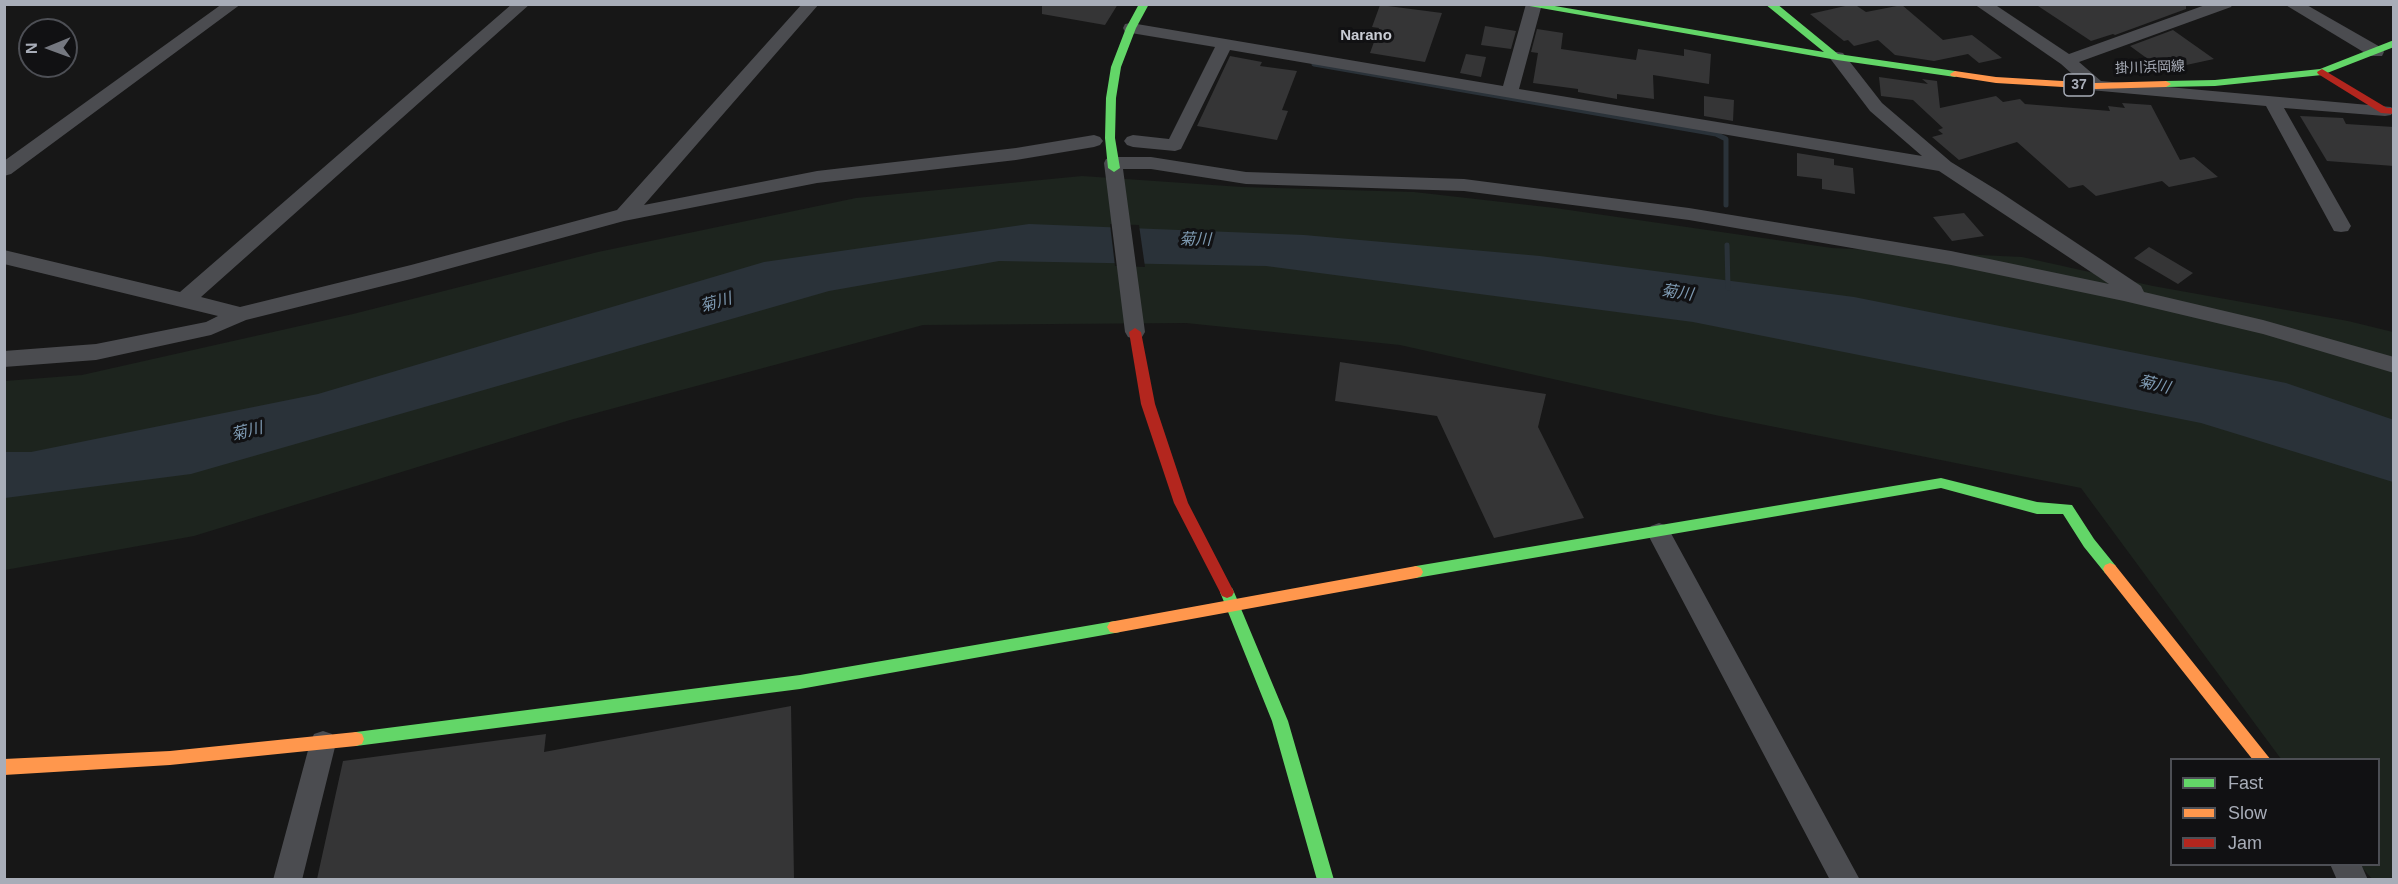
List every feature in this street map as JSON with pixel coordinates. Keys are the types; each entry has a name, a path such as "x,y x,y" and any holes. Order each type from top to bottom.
{"street":[{"path":"4,170 233,4"},
{"path":"186,299 522,4"},
{"path":"624,215 811,4"},
{"path":"1144,4 1131,28 1116,67 1111,98 1110,138 1135,332 1148,404 1181,503 1234,606 1280,721 1326,879"},
{"path":"1770,4 1837,57 1876,106 1944,166 1993,196 2145,299"},
{"path":"1982,4 2067,60 2097,86 2273,103 2389,111"},
{"path":"2067,60 2225,4"},
{"path":"2292,4 2376,52"},
{"path":"1510,91 1530,5"},
{"name":"掛川浜岡線","path":"1530,5 1837,57 1996,80 2097,86 2215,83 2322,72 2394,43"},
{"path":"1131,28 1944,166"},
{"path":"1132,141 1175,145 1225,44"},
{"path":"2322,72 2389,111"},
{"path":"2273,103 2341,226"},
{"path":"4,359 96,352 211,328 240,314 411,272 624,215 817,177 1016,154 1094,141"},
{"path":"1114,165 1151,163 1246,178 1464,185 1665,210 1951,258 2145,299 2263,327 2394,365"},
{"path":"4,257 186,299 240,314"},
{"path":"4,767 170,758 323,743 800,682 1234,606 1293,593 1659,533 1941,483 2037,508 2067,509 2089,543 2262,758"},
{"path":"1659,533 1846,879"},
{"path":"287,879 323,743"},
{"path":"2345,866 2354,879"}],"shaded area":[{"path":"1082,176 1242,187 1414,192 1555,208 1832,248 2022,257 2153,286 2348,321 2393,332 2393,879 2372,879 2361,866 2380,866 2380,758 2280,758 2081,488 1715,415 1400,345 1186,323 923,325 570,420 194,536 5,570 5,381 82,375 353,314 598,252 856,198"}],"water":[{"name":"菊川","path":"1029,224 1304,235 1540,256 1854,297 2286,383 2394,420 2393,482 2201,423 1693,322 1266,266 999,261 829,291 191,474 5,498 4,452 31,452 318,394 764,262"}],"pier":[{"path":"1110,224 1139,225 1145,267 1115,266"}],"building":[{"path":"1042,4 1118,4 1105,25 1042,14"},
{"path":"1854,4 1866,12 1902,5 1943,40 1972,35 2002,58 1979,63 1968,54 1934,61 1895,55 1878,40 1854,46 1848,40 1844,41 1810,14"},
{"path":"2035,4 2186,4 2186,9 2115,35 2091,41"},
{"path":"1380,5 1442,13 1425,62 1370,53 1379,28 1372,27"},
{"path":"1485,26 1516,31 1511,49 1481,45"},
{"path":"1537,29 1563,33 1561,49 1636,60 1638,49 1684,56 1684,49 1711,54 1709,84 1653,75 1654,99 1617,94 1617,99 1578,92 1578,89 1533,83 1538,53 1531,52"},
{"path":"2173,30 2214,59 2163,70 2130,46"},
{"path":"1466,54 1486,57 1481,77 1460,73"},
{"path":"1230,56 1262,62 1260,66 1297,71 1282,110 1288,111 1277,140 1197,126"},
{"path":"1879,77 1928,84 1922,79 1937,81 1940,108 1996,96 2003,102 2020,99 2025,104 2110,111 2108,106 2125,108 2122,103 2151,105 2180,160 2194,157 2218,177 2169,187 2162,181 2096,196 2083,185 2069,188 2017,142 1959,160 1932,137 1943,134 1938,130 1943,128 1913,100 1881,96"},
{"path":"1704,96 1734,100 1733,121 1704,116"},
{"path":"2300,116 2343,118 2346,124 2394,127 2394,166 2327,161"},
{"path":"1797,153 1834,159 1834,165 1853,168 1855,194 1822,189 1822,179 1797,176"},
{"path":"1964,213 1984,236 1952,241 1933,217"},
{"path":"2149,247 2193,273 2178,284 2134,258"},
{"path":"1340,362 1546,394 1538,427 1584,518 1494,538 1437,416 1335,401"},
{"path":"791,706 794,879 317,879 343,761 546,734 544,752"}],"waterway":[{"path":"1314,64 1716,134 1726,139 1726,205"},
{"path":"1727,245 1728,288"}],"traffic: fast":[{"path":"1114,168 1110,138 1111,98 1116,67 1131,28 1144,4"},
{"path":"1523,4 1837,57 1955,74"},
{"path":"1770,4 1833,54"},
{"path":"2166,84 2215,83 2322,72 2394,43"},
{"path":"1416,572 1941,483 2037,508 2067,509 2089,543 2110,569"},
{"path":"1227,592 1280,721 1326,880"},
{"path":"356,739 800,682 1115,627"}],"traffic: slow":[{"path":"1955,74 1996,80 2096,86 2166,84"},
{"path":"2110,569 2261,758"},
{"path":"1115,627 1416,572"},
{"path":"4,767 170,758 356,739"}],"traffic: jam":[{"path":"2322,72 2385,111 2394,111"},
{"path":"1135,332 1148,404 1181,503 1227,592"}],"district":[{"name":"Narano","path":"1366,36"}]}
